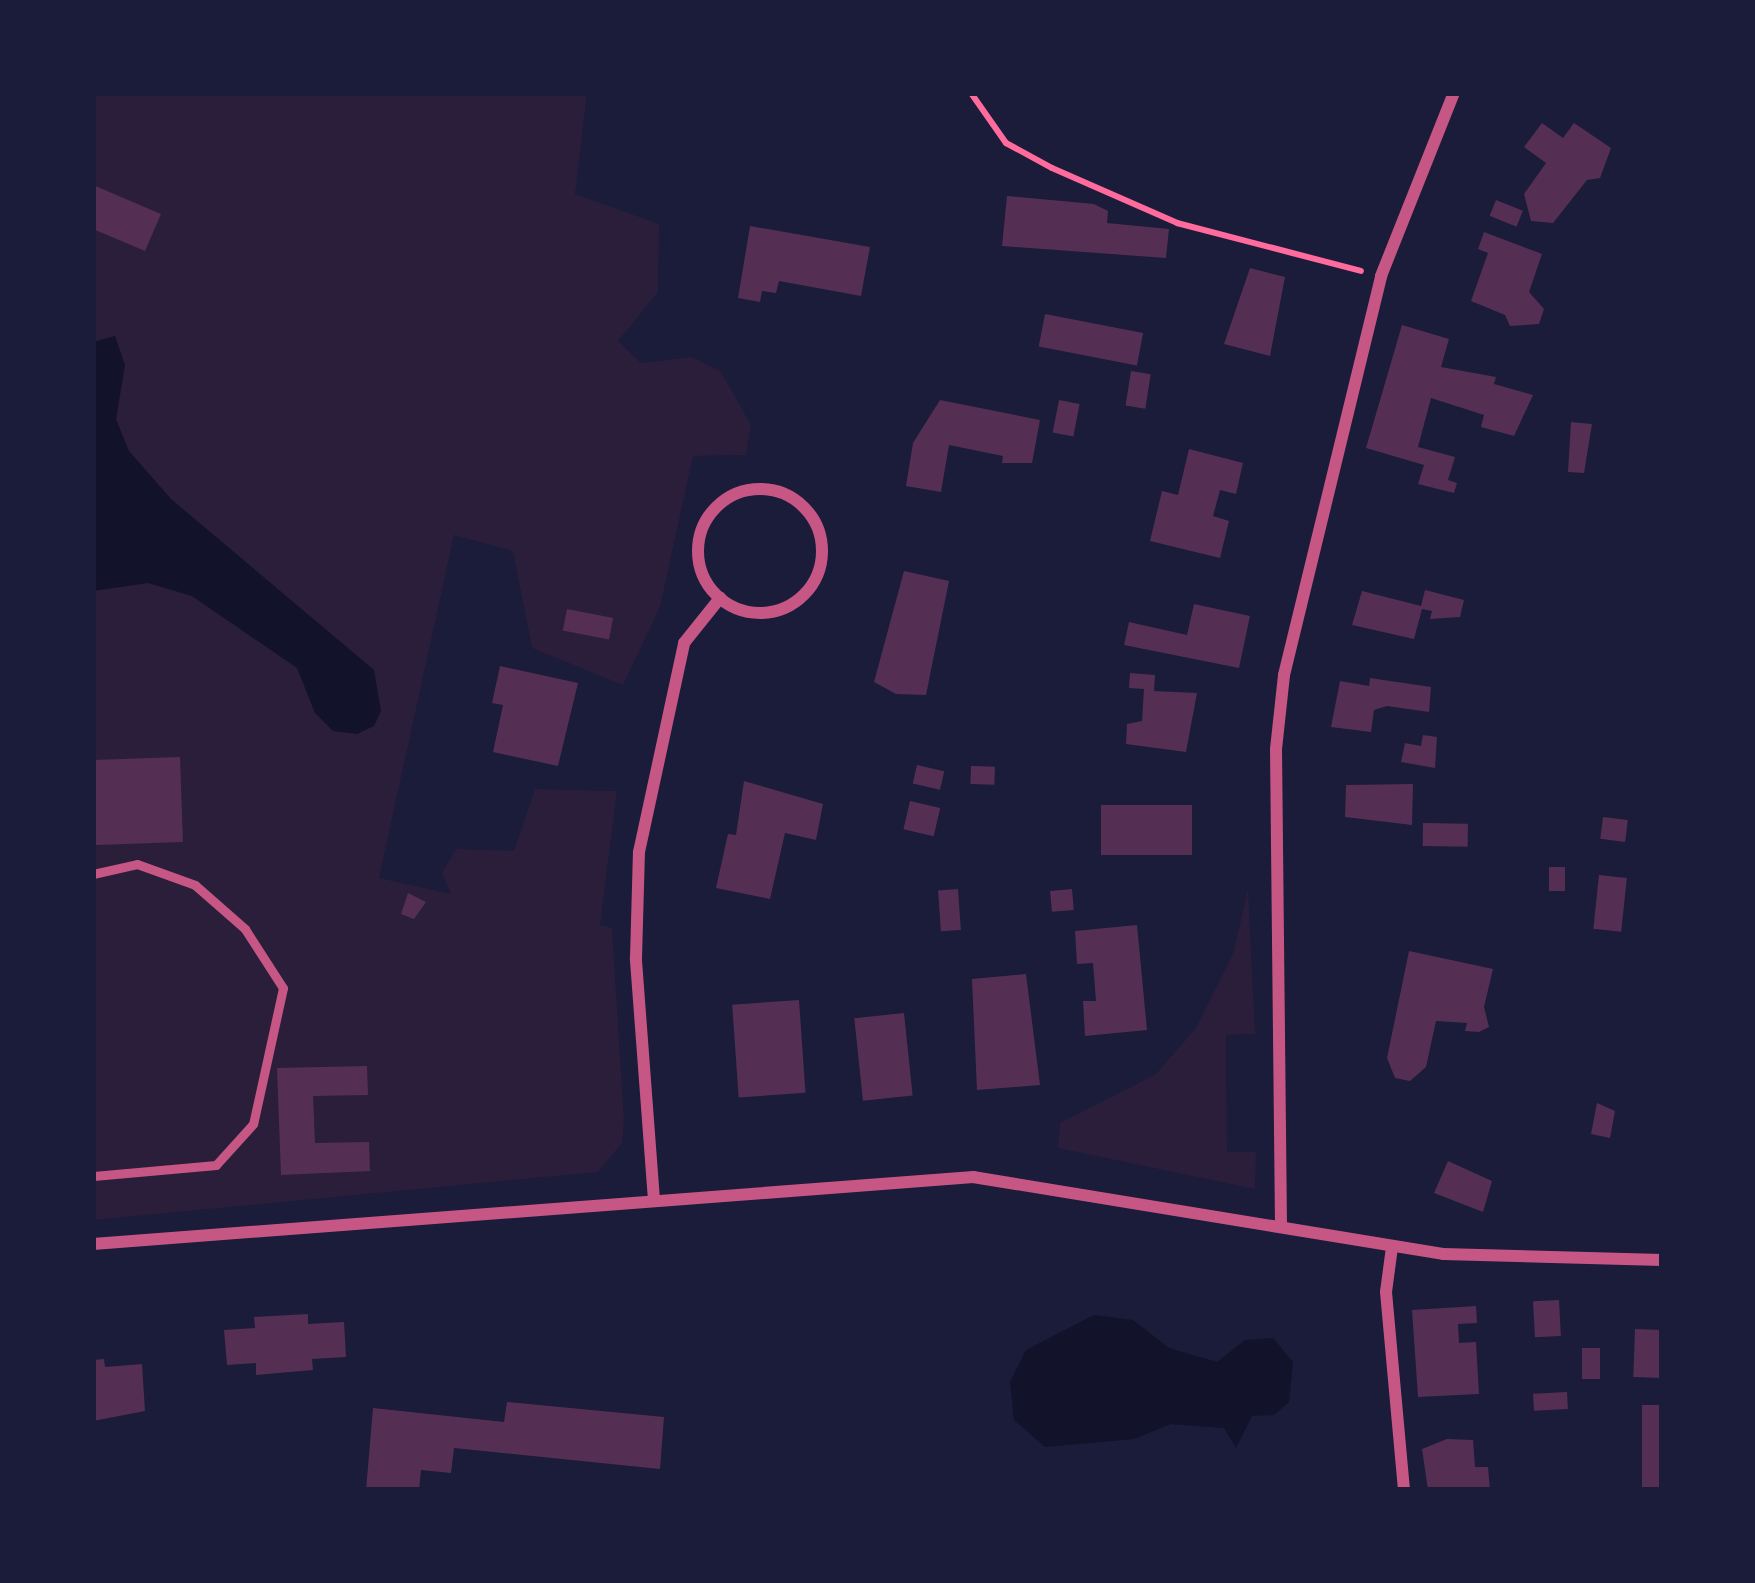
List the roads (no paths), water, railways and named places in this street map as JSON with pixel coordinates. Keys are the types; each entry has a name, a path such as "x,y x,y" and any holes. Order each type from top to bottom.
{"street":[{"path":"1281,1226 1276,749 1283,675 1381,276 1454,93"},
{"path":"759,488 805,506 823,545 808,592 770,612 720,598 698,561 699,539 719,504 759,488"},
{"path":"654,1200 636,958 639,851 685,644 720,598"},
{"path":"93,1244 973,1177 1392,1247 1662,1260"},
{"path":"1392,1247 1386,1292 1404,1490"}],"lane":[{"path":"93,874 137,864 195,885 245,929 283,988 253,1124 216,1165 93,1176"}]}
